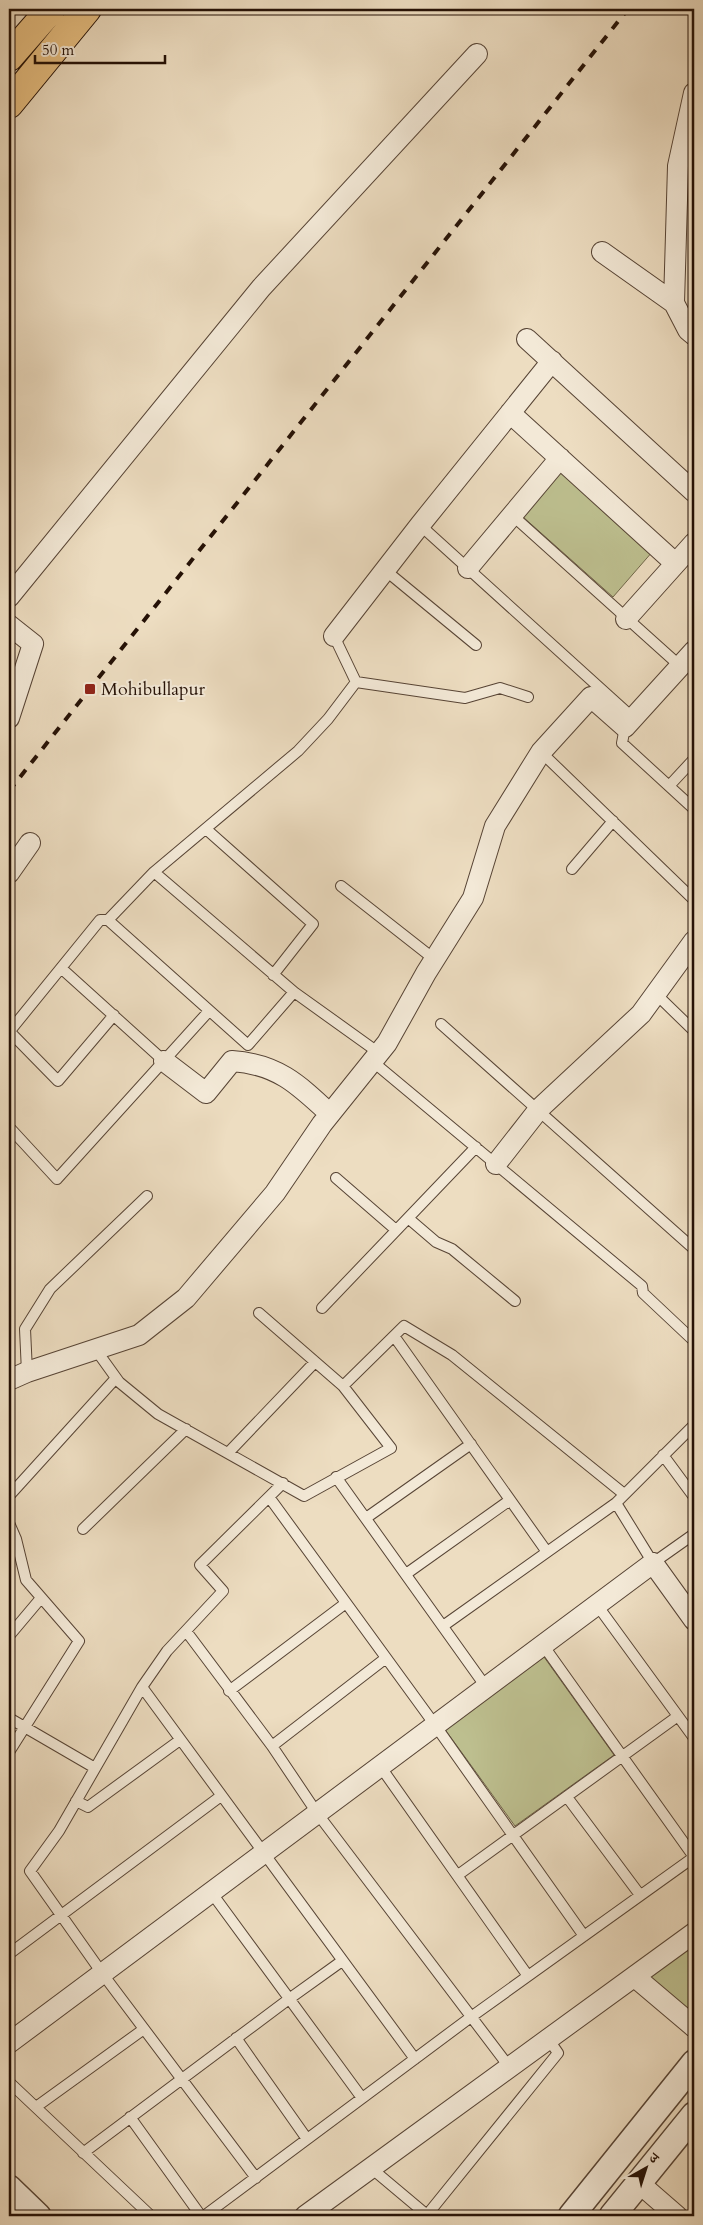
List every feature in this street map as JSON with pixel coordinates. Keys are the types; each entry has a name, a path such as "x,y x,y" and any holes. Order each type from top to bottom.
{"main road":[{"path":"9,57 51,9"},
{"path":"9,104 87,9"}],"street":[{"path":"9,597 261,288 478,54"},
{"path":"674,303 678,166 694,93"},
{"path":"602,252 674,303 688,330 694,335"},
{"path":"527,340 694,492"},
{"path":"334,636 420,525 552,361"},
{"path":"510,413 675,563"},
{"path":"468,568 560,458"},
{"path":"626,619 694,543"},
{"path":"9,625 33,644 9,718"},
{"path":"9,1380 27,1372 140,1336 186,1298 275,1193 330,1114 387,1043 434,959 473,898 495,826 540,752 591,697 629,722 694,651"},
{"path":"9,873 30,843"},
{"path":"496,1164 539,1110 641,1014 694,941"},
{"path":"164,1060 206,1093 232,1061 253,1062 278,1072 307,1093 330,1114"},
{"path":"9,2042 654,1562 694,1620"},
{"path":"305,2216 694,1933"},
{"path":"634,1977 694,2027"},
{"path":"571,2216 691,2075"},
{"path":"612,2216 694,2115"},
{"path":"640,2182 677,2216"},
{"path":"9,2188 38,2216"}],"lane":[{"path":"512,515 680,666"},
{"path":"420,525 468,568 629,722 622,743 694,809"},
{"path":"385,570 476,645"},
{"path":"334,636 356,682"},
{"path":"356,682 465,698 500,688 528,697"},
{"path":"108,920 154,872 298,751 328,719 356,682"},
{"path":"540,752 694,900"},
{"path":"669,786 694,759"},
{"path":"572,869 612,821"},
{"path":"206,829 313,924 273,975"},
{"path":"154,872 273,975 376,1057 476,1147 642,1286 643,1293 694,1341"},
{"path":"340,886 434,959"},
{"path":"114,1015 58,1081 9,1031 100,920 108,920 248,1046 294,992"},
{"path":"61,968 164,1060"},
{"path":"656,994 694,1031"},
{"path":"9,1127 57,1179 209,1011"},
{"path":"441,1024 694,1249"},
{"path":"322,1308 476,1147"},
{"path":"336,1178 396,1230"},
{"path":"27,1372 25,1329 50,1289 147,1196"},
{"path":"408,1218 436,1242 452,1249 515,1301"},
{"path":"96,1350 116,1378 158,1414 304,1496 391,1448 343,1386 258,1313"},
{"path":"343,1386 404,1326 452,1355 624,1494"},
{"path":"394,1336 547,1552"},
{"path":"228,1452 315,1362"},
{"path":"9,1496 116,1378"},
{"path":"443,1626 616,1503 694,1425"},
{"path":"83,1529 186,1429"},
{"path":"366,1518 471,1444"},
{"path":"663,1455 694,1497"},
{"path":"336,1477 486,1687"},
{"path":"256,2178 102,1973 30,1871 59,1831 142,1687 167,1651 223,1591 200,1565 283,1484"},
{"path":"269,1497 435,1725 584,1936"},
{"path":"406,1574 510,1500"},
{"path":"616,1503 654,1562 694,1534"},
{"path":"9,1523 16,1539 26,1580 79,1641 9,1752"},
{"path":"10,1633 41,1598"},
{"path":"228,1691 346,1603"},
{"path":"596,1605 694,1738"},
{"path":"186,1631 228,1691 272,1746 317,1813 510,2068"},
{"path":"130,2118 202,2216 256,2178 471,2017 694,1857 543,1645"},
{"path":"272,1746 386,1658"},
{"path":"142,1687 262,1854 415,2059"},
{"path":"458,1876 678,1716"},
{"path":"9,1718 95,1768"},
{"path":"76,1801 88,1806 180,1740"},
{"path":"380,1766 528,1976"},
{"path":"9,1954 221,1796"},
{"path":"567,1797 640,1895"},
{"path":"211,1892 362,2098"},
{"path":"84,2152 342,1961"},
{"path":"36,2107 144,2029"},
{"path":"236,2038 307,2139"},
{"path":"371,2168 427,2215 558,2053 548,2040"},
{"path":"9,2082 150,2216"}],"green space":[{"path":"561,470 653,551 613,597 522,516"},
{"path":"544,1657 614,1755 515,1826 444,1728"},
{"path":"694,1944 694,2016 647,1979"}],"railway":[{"path":"9,791 628,9"}],"place":[{"name":"Mohibullapur","path":"90,689"}]}
